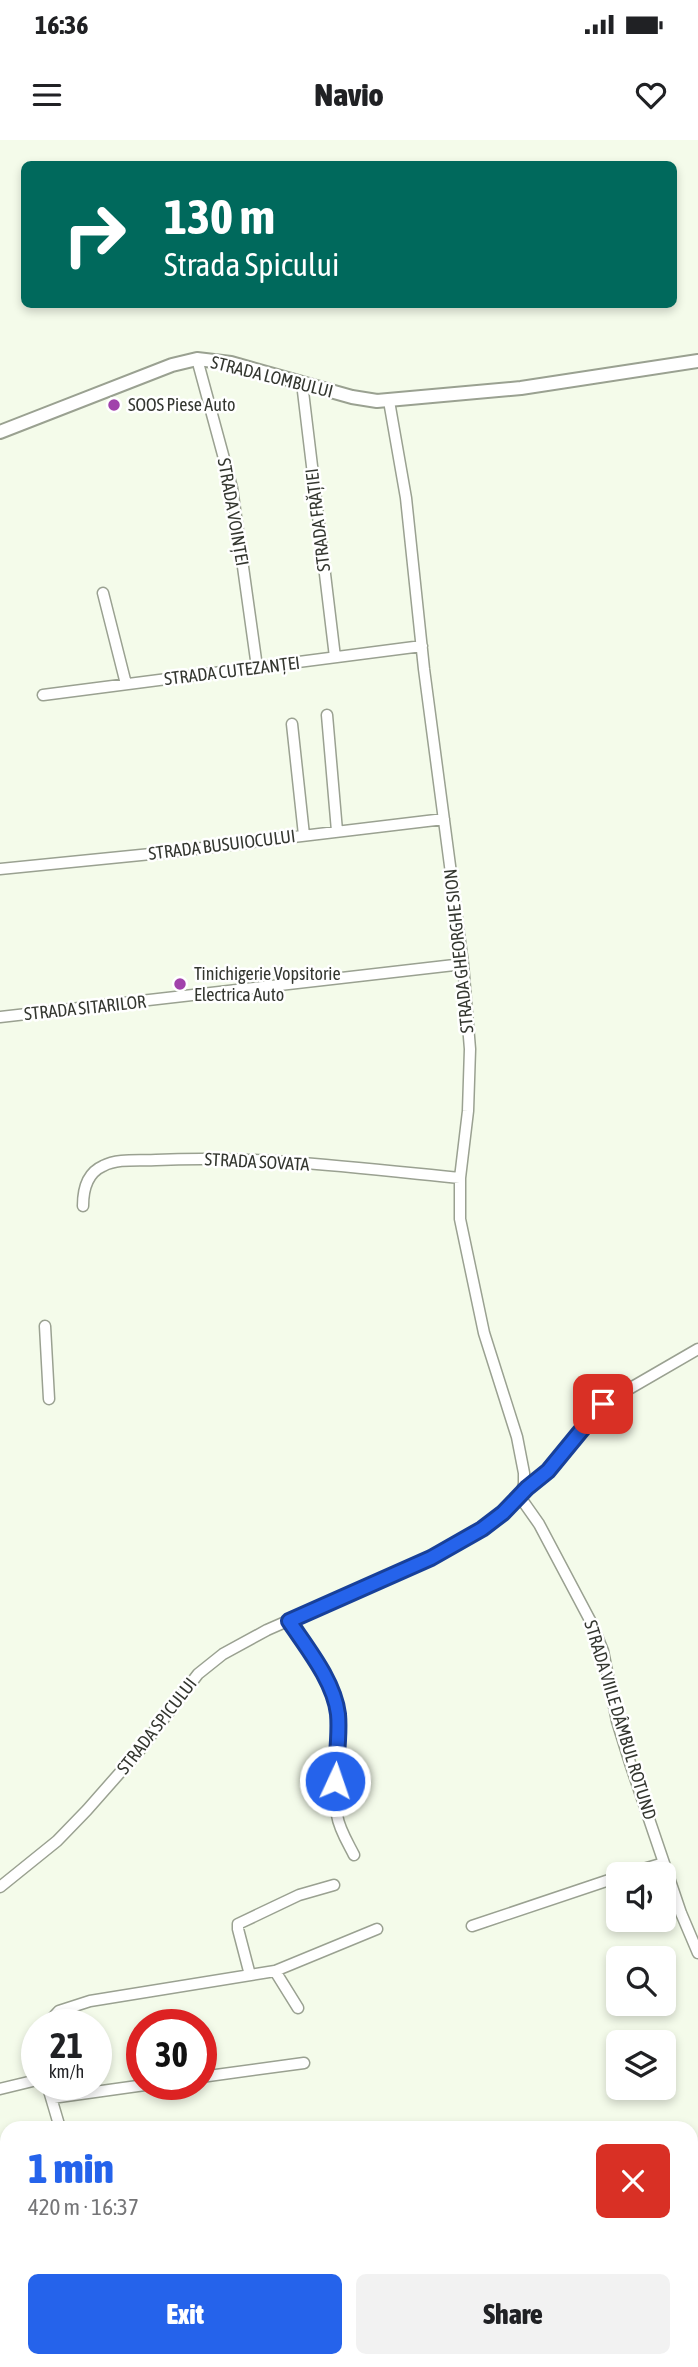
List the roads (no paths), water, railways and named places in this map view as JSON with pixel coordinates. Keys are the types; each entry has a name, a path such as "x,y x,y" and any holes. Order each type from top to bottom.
{"street":[{"name":"STRADA LOMBULUI","path":"0,432 172,365 198,359 231,363 366,400 389,401 522,388 698,361"},
{"name":"STRADA VOINȚEI","path":"198,359 232,488 257,667"},
{"name":"STRADA FRĂȚIEI","path":"302,383 335,657"},
{"name":"STRADA GHEORGHE SION","path":"389,401 406,498 463,964 470,1049 468,1111 460,1178 460,1219 482,1322 517,1437 524,1473 520,1497"},
{"path":"103,593 126,684"},
{"name":"STRADA CUTEZANȚEI","path":"43,695 422,646"},
{"path":"327,715 337,831"},
{"path":"292,723 304,835"},
{"name":"STRADA BUSUIOCULUI","path":"0,869 444,818"},
{"name":"STRADA SITARILOR","path":"0,1017 463,964"},
{"name":"STRADA SOVATA","path":"83,1206 85,1185 92,1174 100,1167 122,1162 193,1158 245,1159 460,1178"},
{"path":"45,1326 49,1399"},
{"name":"STRADA SPICULUI","path":"0,1887 57,1841 88,1811 139,1751 198,1674 223,1654 267,1630 383,1580 462,1542 503,1513 557,1461 603,1404 698,1349"},
{"name":"STRADA VIILE DÂMBUL ROTUND","path":"520,1497 539,1524 592,1624 603,1651 617,1720 664,1862"},
{"path":"289,1621 310,1653 336,1702 337,1818 354,1855"},
{"path":"472,1926 606,1881"},
{"path":"250,1975 238,1924 299,1895 334,1885"},
{"name":"STRADA VIILE DÂMBUL ROTUND","path":"676,1898 698,1953"},
{"path":"65,2009 90,2001 275,1971 377,1929"},
{"path":"275,1971 298,2008"},
{"path":"217,2075 304,2063"},
{"path":"0,2089 21,2084"},
{"path":"53,2100 58,2121"}],"place":[{"name":"SOOS Piese Auto","path":"114,405"},
{"name":"Tinichigerie Vopsitorie Electrica Auto","path":"180,984"}]}
